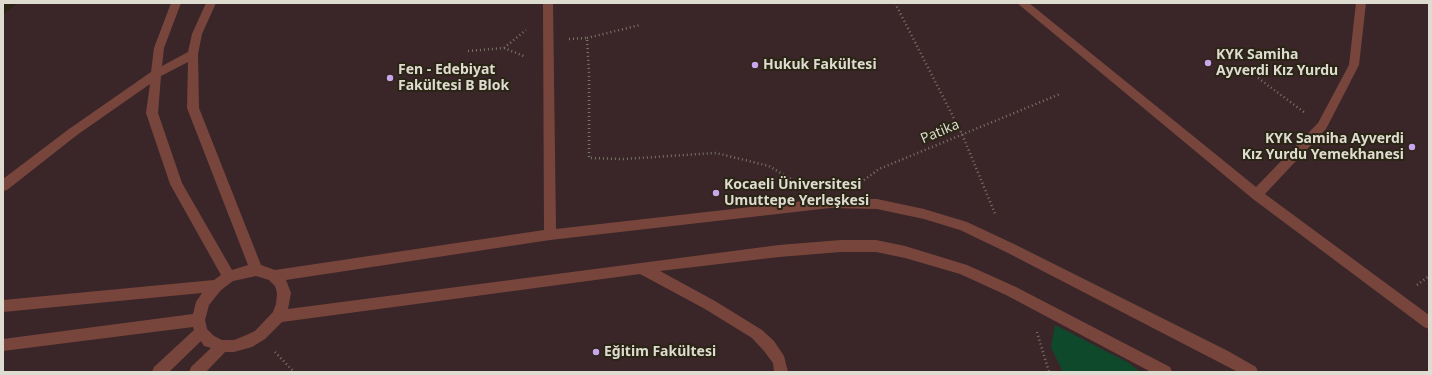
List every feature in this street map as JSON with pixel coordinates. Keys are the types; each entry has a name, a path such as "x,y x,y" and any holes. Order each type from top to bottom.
{"lane":[{"path":"176,3 159,48 152,113 176,184 229,277"},
{"path":"211,3 197,34 193,54 193,108 256,270"},
{"path":"548,3 550,235"},
{"path":"1022,3 1257,195 1429,323"},
{"path":"1257,195 1322,126 1354,65 1361,3"},
{"path":"3,186 74,132 156,74 193,54"},
{"path":"274,276 550,235 833,203 877,204 924,214 963,226 1010,248 1251,372"},
{"path":"278,316 641,268 841,246 876,246 905,252 962,269 1027,299 1165,372"},
{"path":"641,268 710,305 757,334 769,346 779,361 781,372"},
{"path":"159,372 199,326 203,302 216,286 229,277 243,272 256,270 266,272 274,276 281,283 284,293 283,304 278,316 270,326 254,339 234,346 222,346 209,341 199,326"},
{"path":"3,306 216,286"},
{"path":"3,345 199,326"},
{"path":"196,372 222,346"}],"path":[{"path":"895,3 962,134 1010,248"},
{"path":"548,41 587,38 640,25"},
{"path":"587,38 589,73 589,158 623,159 716,153 770,166 833,203"},
{"path":"468,51 504,48 549,66"},
{"path":"1258,78 1322,126"},
{"name":"Patika","path":"833,203 879,169 1060,94"},
{"path":"1027,299 1049,372"}],"shaded area":[{"name":"Kocaeli Üniversitesi Umuttepe Yerleşkesi","path":"18,3 1429,3 1429,372 3,372 3,14"}],"green space":[{"path":"1055,325 1129,363 1140,372 1063,372 1051,347"}],"place":[{"name":"KYK Samiha Ayverdi Kız Yurdu","path":"1208,63"},
{"name":"Hukuk Fakültesi","path":"755,65"},
{"name":"Fen - Edebiyat Fakültesi B Blok","path":"390,78"},
{"name":"KYK Samiha Ayverdi Kız Yurdu Yemekhanesi","path":"1412,147"},
{"name":"Kocaeli Üniversitesi Umuttepe Yerleşkesi","path":"716,193"},
{"name":"Eğitim Fakültesi","path":"596,352"}]}
